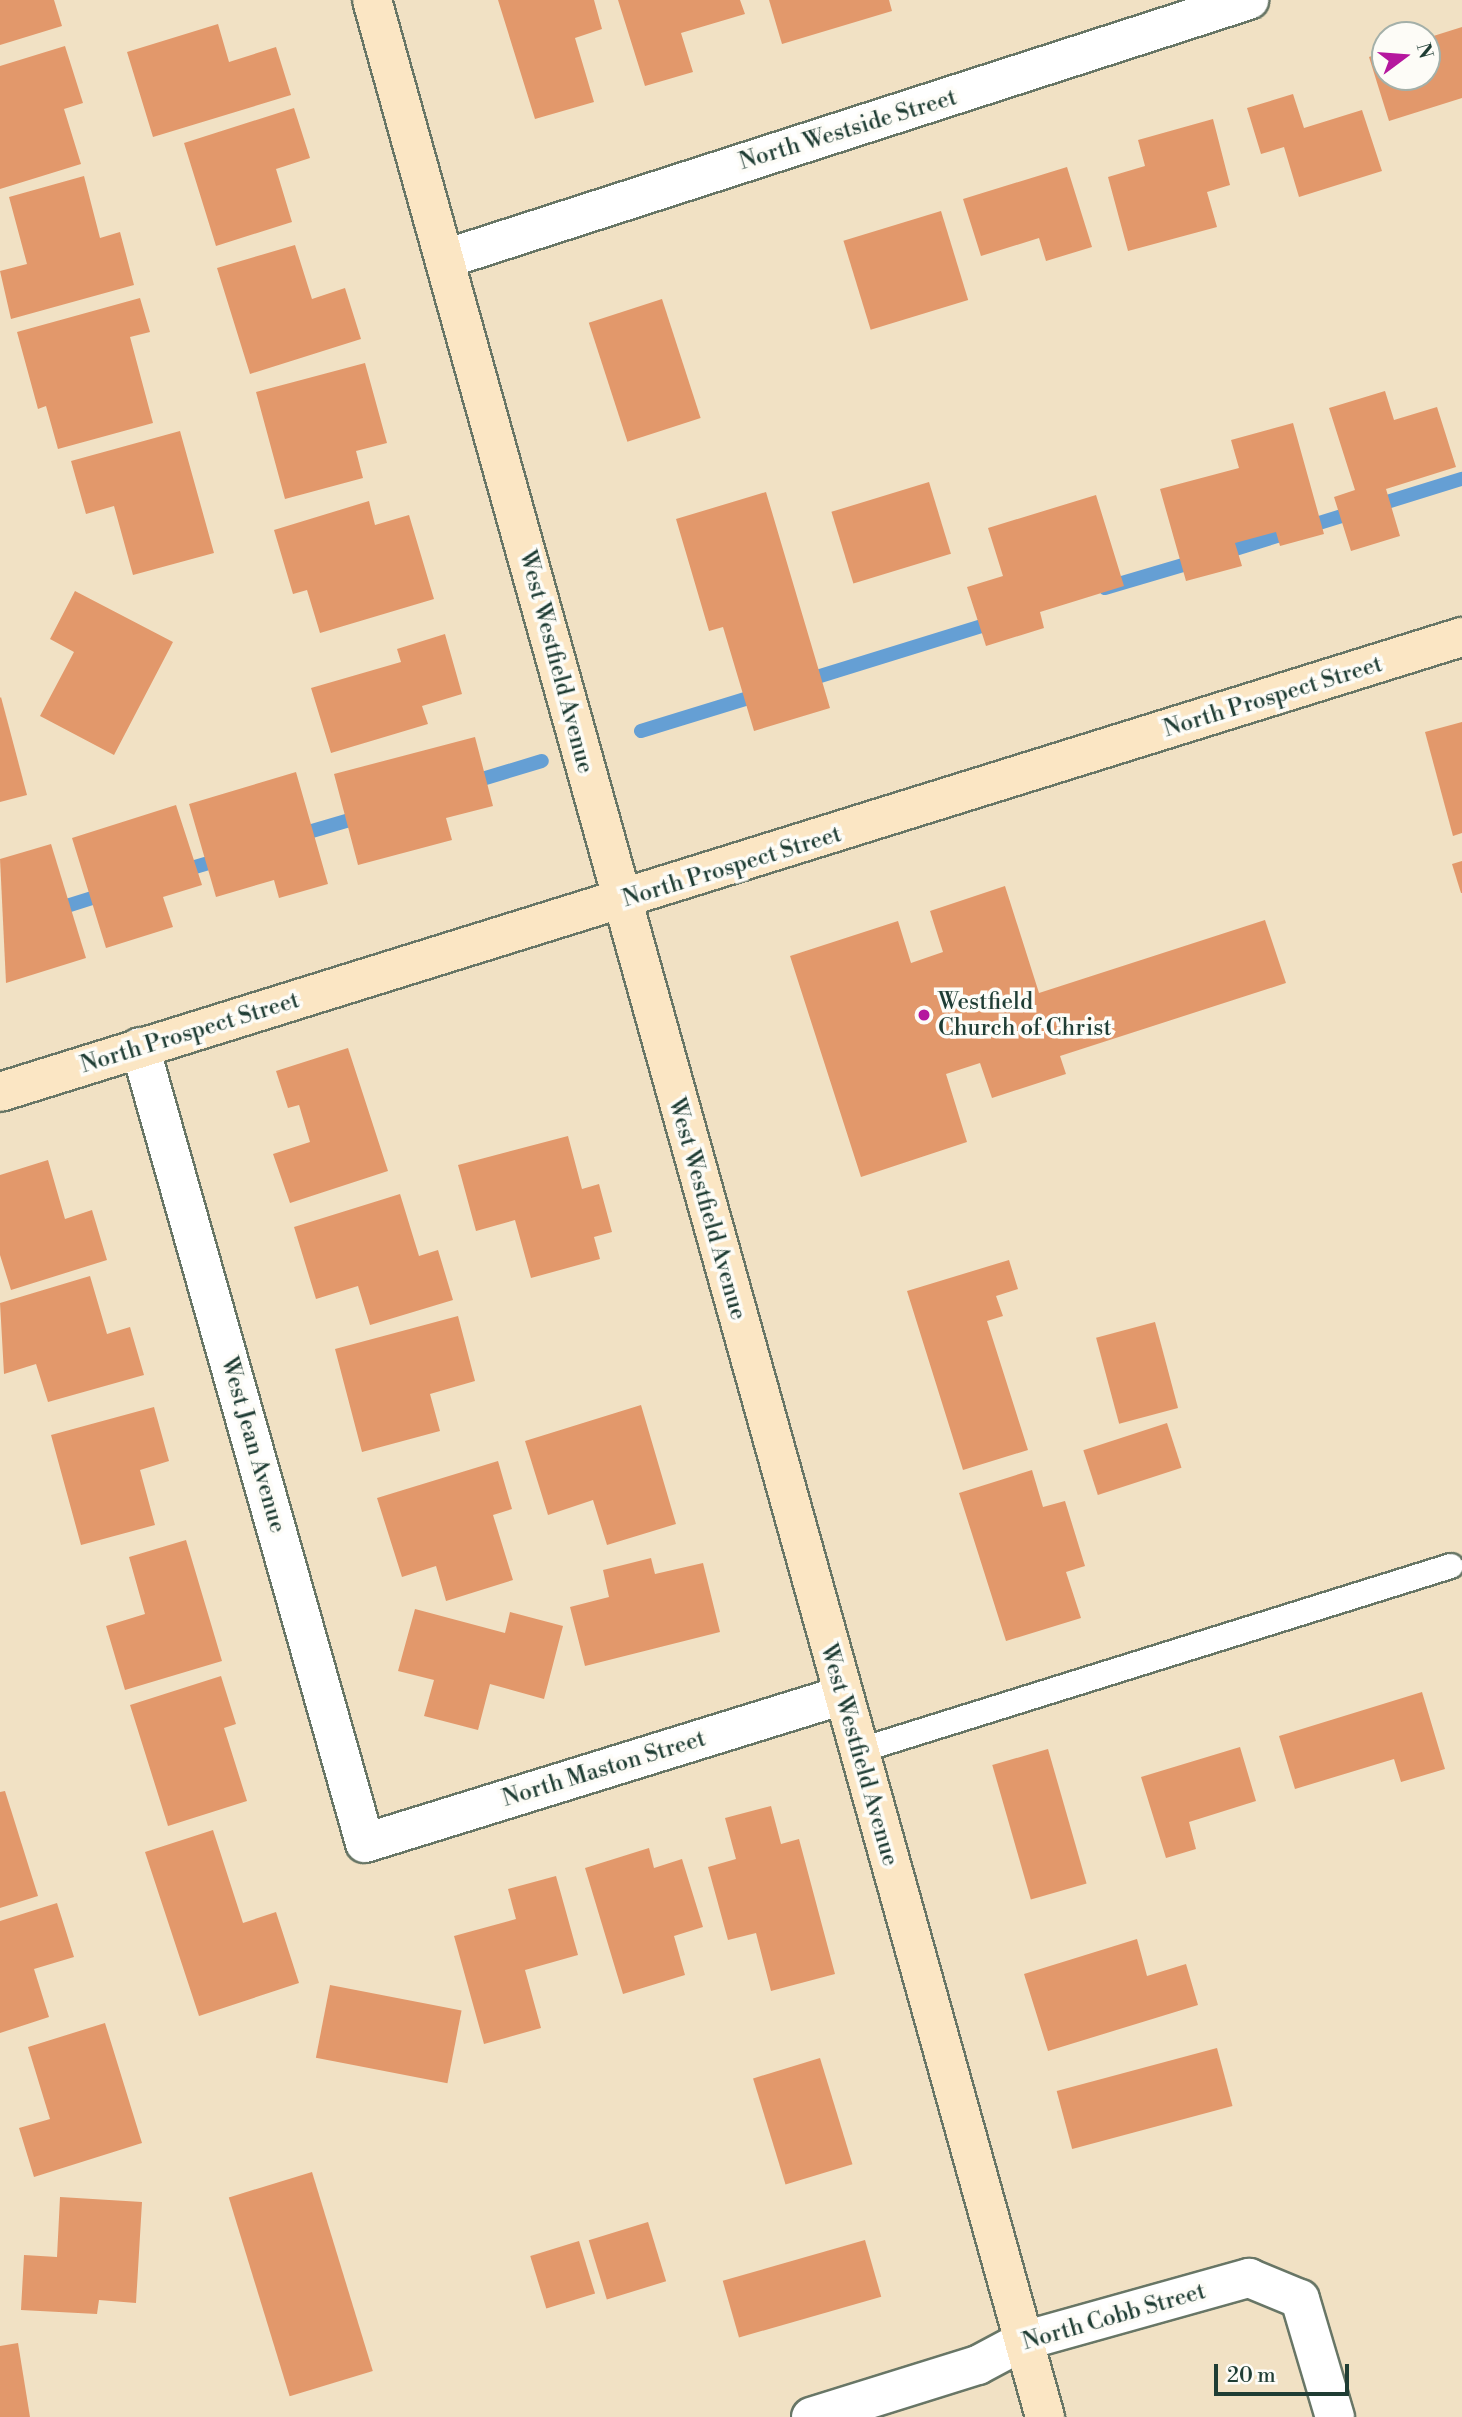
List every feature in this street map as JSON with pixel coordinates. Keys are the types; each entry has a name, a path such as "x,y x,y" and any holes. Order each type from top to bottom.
{"street":[{"name":"West Westfield Avenue","path":"372,0 1045,2417"},
{"name":"North Westside Street","path":"445,258 1250,0"},
{"name":"North Prospect Street","path":"0,1092 622,901 1462,637"},
{"name":"West Jean Avenue","path":"140,1047 365,1843"},
{"name":"North Maston Street","path":"365,1843 843,1695"},
{"name":"North Cobb Street","path":"811,2417 978,2365 1023,2341 1249,2278 1300,2300 1335,2417"}],"lane":[{"path":"858,1751 1451,1566"}],"building":[{"path":"0,0 54,0 62,26 0,45"},
{"path":"498,0 594,0 602,29 575,38 594,102 535,119"},
{"path":"618,0 740,0 745,14 681,33 693,72 645,86"},
{"path":"769,0 889,0 892,11 782,44"},
{"path":"218,24 229,62 276,47 291,95 153,137 127,52"},
{"path":"1462,27 1462,98 1389,121 1380,91 1441,91 1441,34"},
{"path":"65,46 83,103 64,109 81,164 0,189 0,66"},
{"path":"1293,94 1304,128 1362,110 1382,171 1299,197 1284,147 1261,154 1247,108"},
{"path":"294,108 310,158 276,169 292,222 216,246 184,143"},
{"path":"1213,119 1230,185 1207,192 1217,227 1128,251 1108,177 1145,166 1138,140"},
{"path":"1067,167 1092,247 1046,261 1039,238 981,256 963,199"},
{"path":"84,176 100,238 120,232 134,285 11,319 0,271 27,264 9,197"},
{"path":"941,211 968,300 871,330 843,241"},
{"path":"295,245 312,299 345,288 361,339 250,374 217,268"},
{"path":"140,298 150,332 130,337 153,423 58,449 46,406 38,409 17,332"},
{"path":"662,299 701,418 627,442 589,323"},
{"path":"365,363 387,443 356,451 363,478 285,499 256,392"},
{"path":"1385,391 1394,420 1437,407 1456,467 1386,489 1400,536 1351,551 1334,497 1355,490 1329,408"},
{"path":"1293,423 1324,534 1280,546 1276,532 1235,543 1242,566 1186,581 1160,489 1239,468 1231,440"},
{"path":"180,431 214,553 133,575 114,506 86,514 71,461"},
{"path":"929,482 951,554 853,584 831,512"},
{"path":"766,492 830,708 754,731 723,627 709,631 676,519"},
{"path":"1096,495 1124,586 1040,612 1044,628 986,646 967,587 1003,576 988,528"},
{"path":"369,501 375,525 409,515 434,599 320,633 307,590 293,594 274,530"},
{"path":"75,591 173,642 114,755 40,716 74,652 50,639"},
{"path":"445,634 462,694 422,706 428,724 331,753 311,688 401,662 397,649"},
{"path":"0,698 27,795 0,802"},
{"path":"1462,722 1462,833 1453,836 1425,732"},
{"path":"475,737 493,806 446,818 452,840 358,865 334,774"},
{"path":"296,772 328,884 279,898 274,880 216,897 189,804"},
{"path":"176,805 202,885 163,897 173,927 106,948 72,838"},
{"path":"51,844 86,958 6,983 0,859"},
{"path":"1462,861 1462,893 1461,893 1452,864"},
{"path":"1005,886 1039,993 1265,920 1286,983 1060,1056 1066,1074 992,1098 980,1063 946,1074 967,1142 861,1177 790,956 898,921 911,963 943,952 930,911"},
{"path":"348,1048 388,1171 290,1203 273,1154 310,1142 299,1105 288,1108 276,1071"},
{"path":"568,1136 582,1189 599,1184 612,1232 594,1237 600,1259 531,1278 515,1220 476,1231 458,1165"},
{"path":"48,1160 65,1219 92,1210 107,1260 11,1290 0,1255 0,1175"},
{"path":"400,1194 419,1256 438,1250 453,1300 370,1325 358,1286 316,1299 294,1227"},
{"path":"1009,1260 1018,1289 996,1296 1003,1316 987,1321 1028,1450 963,1470 907,1291"},
{"path":"90,1276 107,1334 130,1327 144,1375 48,1402 36,1364 4,1374 0,1303"},
{"path":"458,1316 475,1381 430,1394 440,1431 362,1452 335,1349"},
{"path":"1155,1322 1178,1408 1119,1424 1096,1338"},
{"path":"641,1405 676,1524 607,1545 593,1500 548,1515 525,1441"},
{"path":"154,1407 169,1461 140,1470 155,1525 81,1545 51,1435"},
{"path":"1167,1423 1182,1468 1098,1495 1083,1450"},
{"path":"498,1461 512,1509 493,1515 513,1580 446,1601 436,1566 402,1577 377,1498"},
{"path":"1032,1470 1043,1507 1065,1501 1085,1566 1066,1572 1081,1618 1006,1641 959,1493"},
{"path":"186,1540 222,1661 125,1690 106,1626 145,1614 129,1557"},
{"path":"651,1558 655,1574 703,1563 720,1632 585,1666 570,1607 609,1597 603,1570"},
{"path":"415,1609 505,1633 510,1612 563,1626 544,1699 490,1684 478,1730 424,1716 434,1680 398,1671"},
{"path":"221,1676 236,1724 224,1728 247,1801 168,1826 130,1705"},
{"path":"1422,1692 1445,1769 1401,1782 1394,1759 1295,1789 1279,1736"},
{"path":"1240,1747 1256,1801 1189,1822 1196,1849 1166,1858 1141,1777"},
{"path":"1048,1749 1087,1884 1031,1900 992,1765"},
{"path":"5,1791 38,1896 0,1908 0,1792"},
{"path":"771,1806 781,1844 799,1839 835,1974 771,1991 756,1933 728,1940 708,1867 736,1859 725,1818"},
{"path":"213,1830 243,1923 276,1912 299,1983 199,2016 145,1852"},
{"path":"649,1848 654,1868 682,1859 703,1927 674,1936 685,1975 623,1994 585,1868"},
{"path":"556,1876 578,1955 525,1970 541,2028 484,2044 454,1936 516,1919 508,1889"},
{"path":"57,1903 74,1957 34,1969 49,2017 0,2033 0,1921"},
{"path":"1137,1939 1147,1976 1186,1964 1198,2005 1048,2051 1024,1974"},
{"path":"330,1985 462,2011 447,2083 316,2058"},
{"path":"105,2023 142,2143 34,2177 19,2128 50,2119 28,2047"},
{"path":"1217,2048 1233,2106 1072,2149 1057,2091"},
{"path":"820,2058 852,2164 786,2185 753,2078"},
{"path":"312,2172 373,2371 290,2396 229,2197"},
{"path":"60,2197 142,2202 136,2303 99,2300 97,2314 21,2310 24,2255 57,2257"},
{"path":"648,2222 666,2281 607,2299 589,2240"},
{"path":"865,2240 881,2297 739,2338 723,2281"},
{"path":"579,2241 595,2294 546,2309 530,2256"},
{"path":"18,2343 30,2417 0,2417 0,2346"}],"waterway":[{"path":"1219,554 1462,479"},
{"path":"1105,588 1200,560"},
{"path":"804,681 995,622"},
{"path":"641,731 761,694"},
{"path":"469,783 542,761"},
{"path":"295,836 363,816"},
{"path":"178,872 222,859"},
{"path":"54,910 108,893"}],"place":[{"name":"Westfield Church of Christ","path":"924,1015"}]}
